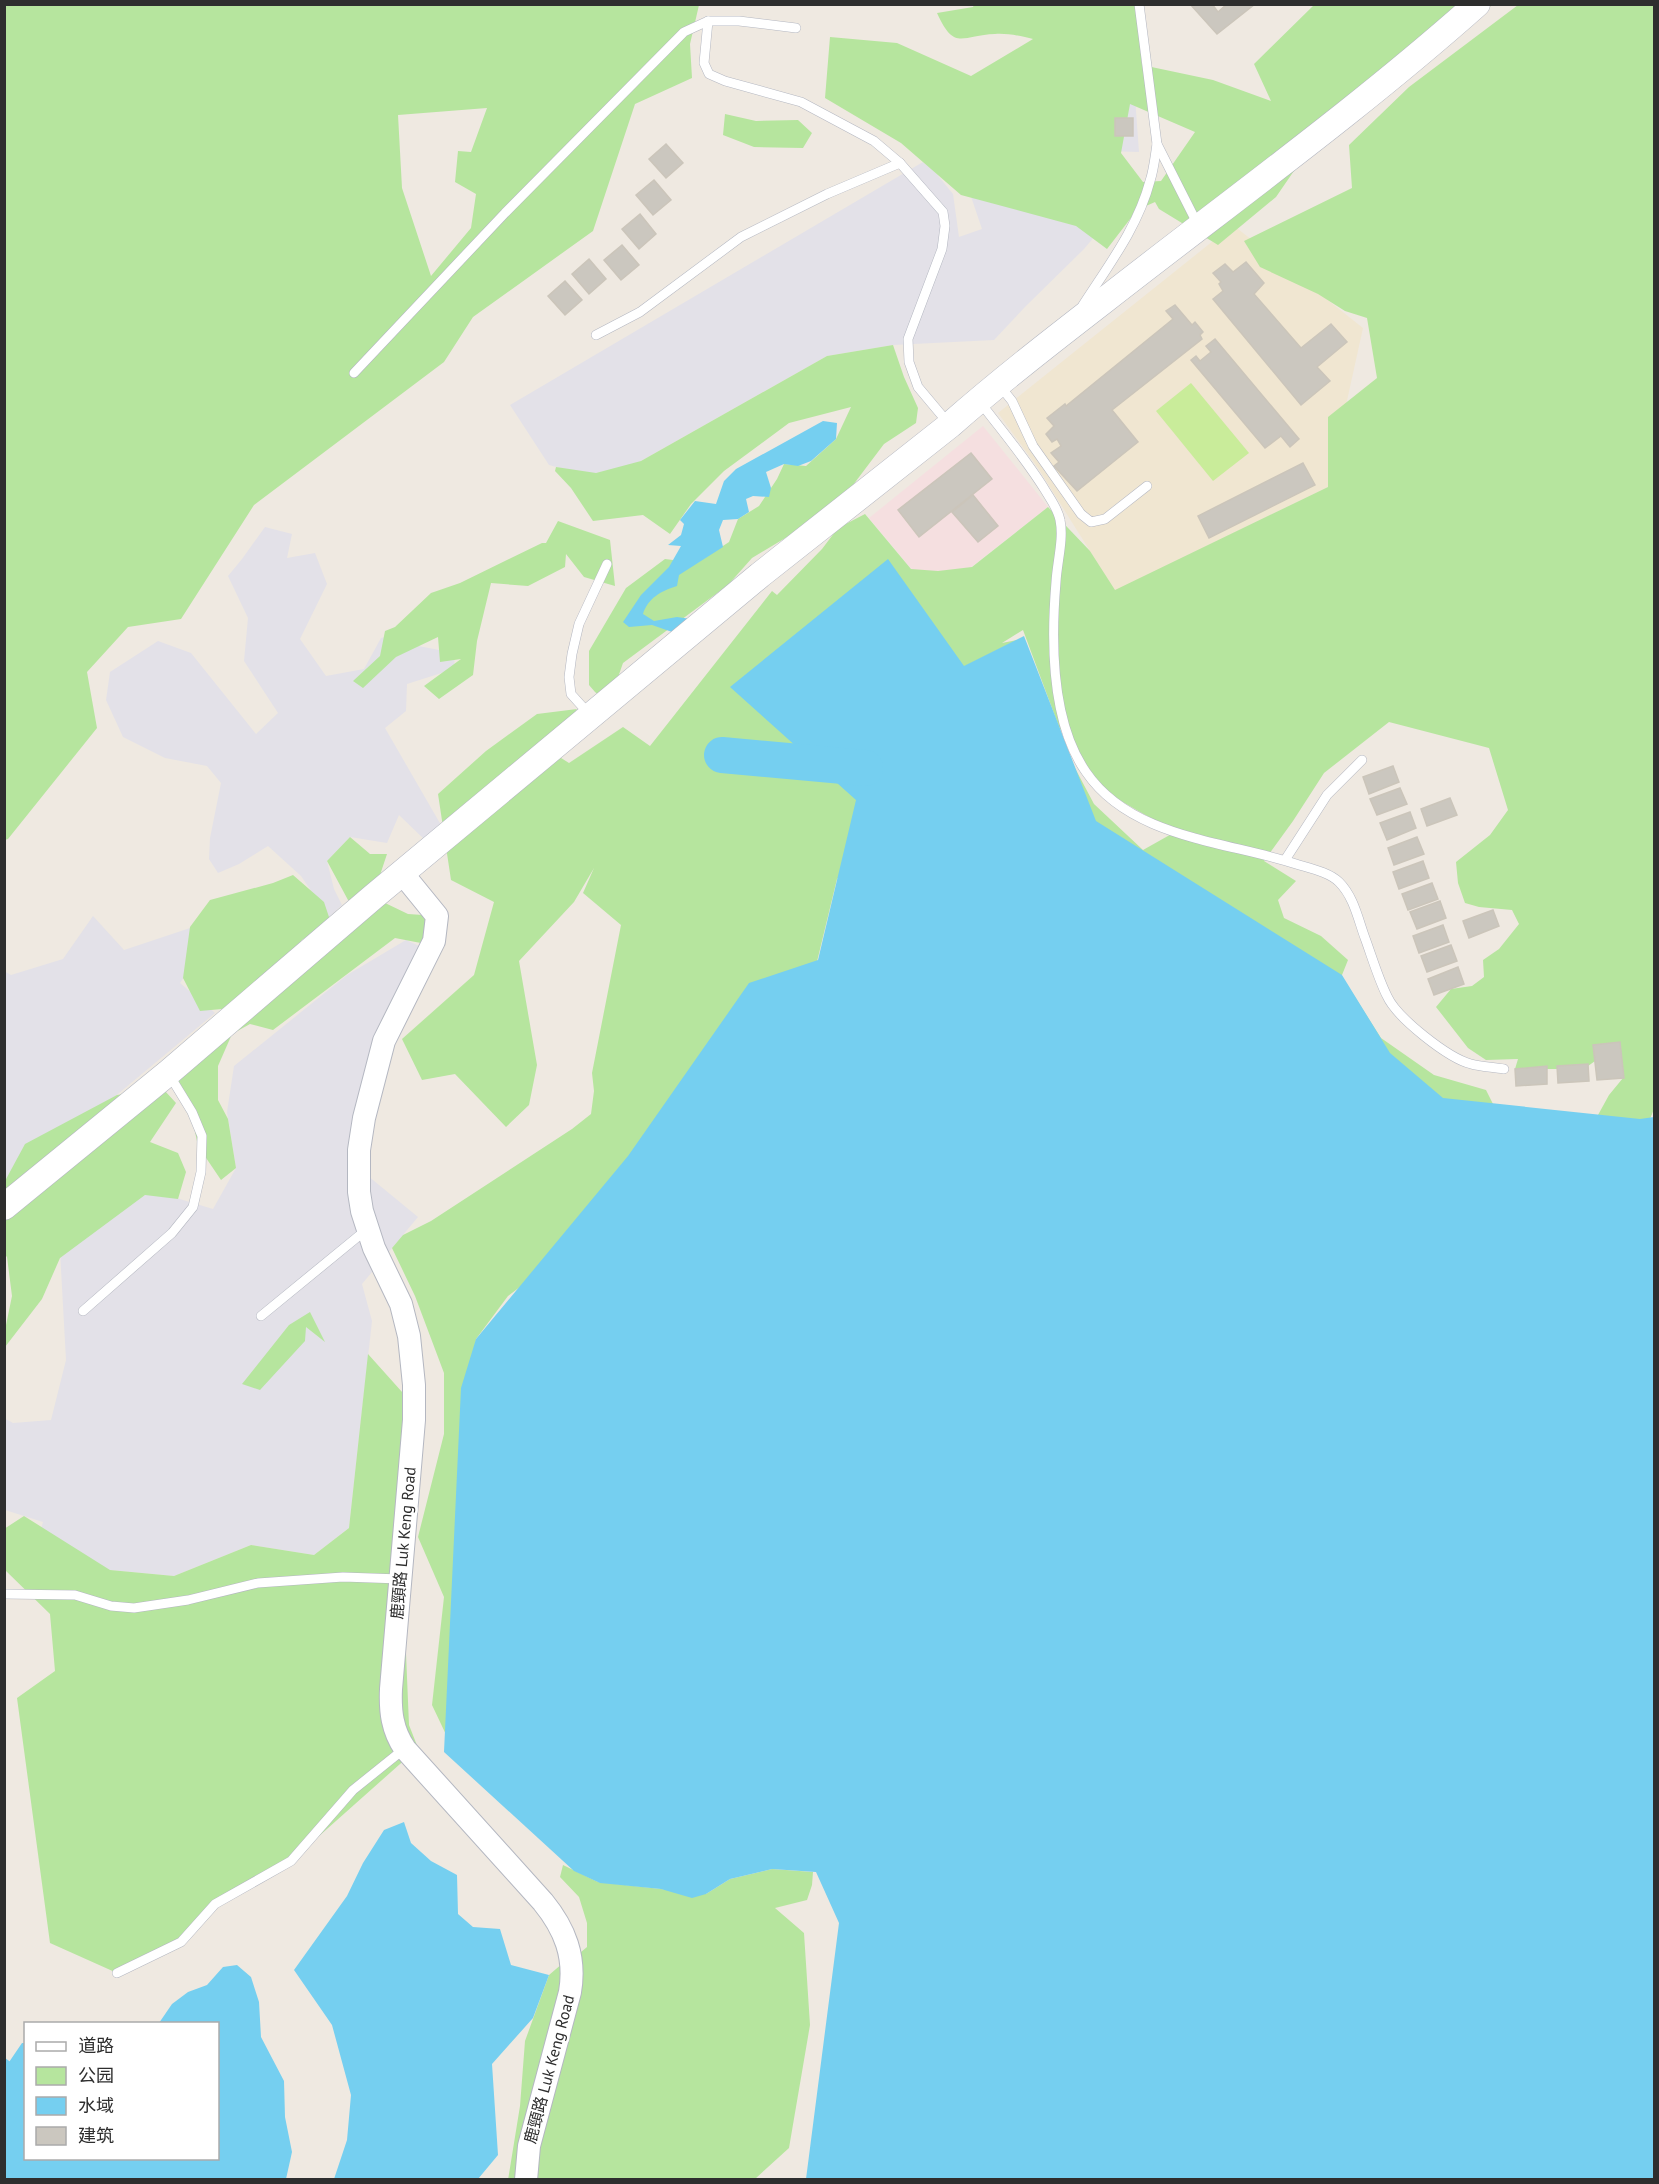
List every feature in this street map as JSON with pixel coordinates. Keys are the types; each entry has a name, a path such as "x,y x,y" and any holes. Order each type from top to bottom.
{"main road":[{"path":"4,1207 168,1074 402,873 760,575 950,425 978,400 1355,107 1477,4"}],"street":[{"name":"鹿頸路 Luk Keng Road","path":"402,873 437,916 434,941 384,1041 364,1118 358,1172 362,1211 367,1230 401,1304 412,1361 414,1420 390,1703 394,1728 405,1749 543,1902 561,1928 570,1951 572,1975 570,1992 529,2146 526,2180"}],"lane":[{"path":"1067,330 1121,246 1137,216 1150,182 1157,144 1140,4"},
{"path":"708,21 704,63 709,74 725,81 801,102 874,141 900,163 943,212 945,226 942,249 908,339 909,362 918,387 950,425"},
{"path":"354,373 505,213 684,32 708,21 739,21 795,28"},
{"path":"1157,144 1199,227"},
{"path":"596,335 640,312 741,237 827,194 900,163"},
{"path":"999,384 1012,401 1033,446 1081,514 1091,522 1105,519 1147,486"},
{"path":"978,400 1032,469 1057,509 1060,520 1054,629 1057,697 1069,742 1086,772 1104,794 1131,813 1170,830 1285,860 1338,880 1350,895 1387,997 1401,1016 1453,1055 1470,1064 1504,1069"},
{"path":"592,717 571,694 569,678 579,624 607,564"},
{"path":"1285,860 1327,795 1362,760"},
{"path":"82,1311 172,1233 193,1207 201,1172 202,1136 192,1112 168,1074"},
{"path":"261,1316 367,1230"},
{"path":"5,1593 75,1595 111,1606 134,1608 188,1600 258,1583 344,1576 400,1579"},
{"path":"117,1972 181,1942 215,1904 291,1862 352,1790 405,1749"}],"shaded area":[{"path":"1135,97 1139,152 1103,151 1102,98"},
{"path":"923,162 935,172 953,194 959,237 982,229 963,173 1112,216 1084,249 994,340 893,345 827,356 632,466 586,475 549,465 510,405"},
{"path":"1233,225 1363,328 1328,487 1115,591 1038,468 998,413"},
{"path":"983,426 1048,507 934,596 869,518"},
{"path":"265,527 292,534 287,558 315,553 327,584 300,639 326,676 364,669 381,638 405,632 413,645 455,653 454,669 407,684 406,711 385,728 441,825 426,841 399,815 387,843 350,837 327,861 334,889 342,905 329,917 301,876 268,846 239,864 218,873 209,859 210,838 221,783 207,766 165,758 123,737 106,700 110,672 158,641 191,653 256,734 278,713 244,661 248,618 228,576"},
{"path":"93,916 124,950 226,916 180,983 215,1013 5,1188 4,971 11,975 63,959"},
{"path":"406,940 430,951 377,1061 362,1171 418,1217 362,1284 372,1321 349,1528 314,1555 251,1545 174,1576 110,1570 29,1573 43,1522 5,1510 4,1418 13,1423 51,1420 66,1360 60,1251 90,1223 153,1191 213,1209 236,1168 227,1112 234,1066 347,975"}],"green space":[{"path":"4,5 699,5 690,44 692,78 635,104 593,231 473,317 444,362 254,505 181,619 128,627 87,672 97,728 5,840","holes":["487,108 471,152 458,151 455,182 476,194 471,228 431,276 402,188 398,115"]},
{"path":"974,5 1136,5 1142,65 1213,80 1271,101 1254,64 1314,5 1492,5 1480,15 1340,104 1276,197 1218,245 1159,209 1155,202 1137,210 1107,249 1076,226 961,195 901,143 825,98 830,37 897,43 971,76 1033,39 999,34 954,37 943,25 937,13","holes":["1130,104 1195,132 1161,181 1143,182 1121,153"]},
{"path":"1518,5 1654,5 1654,1109 1648,1124 1611,1131 1598,1115 1609,1095 1623,1078 1595,1061 1577,1074 1557,1069 1515,1069 1518,1059 1486,1060 1468,1048 1436,1007 1451,989 1472,986 1484,977 1483,960 1499,949 1519,924 1512,910 1479,907 1465,903 1458,883 1456,862 1490,835 1508,810 1489,748 1389,722 1324,773 1264,861 1296,881 1278,900 1284,918 1321,936 1348,960 1341,975 1381,1038 1434,1075 1486,1090 1497,1112 1489,1124 908,804 837,879 814,974 557,1259 508,1296 476,1339 450,1743 432,1705 444,1597 418,1537 444,1434 444,1373 415,1296 392,1248 403,1235 431,1221 572,1129 591,1114 594,1091 592,1073 621,925 583,893 594,868 574,902 519,961 537,1065 529,1105 506,1127 455,1074 422,1080 402,1039 474,975 494,902 451,880 438,794 486,751 537,714 577,709 550,751 569,763 623,727 650,746 772,591 777,595 822,549 838,528 865,514 911,569 938,571 972,567 1048,507 1090,551 1115,590 1328,487 1328,417 1377,378 1367,318 1345,311 1318,294 1260,267 1244,241 1352,188 1349,145 1409,87","holes":["1023,630 1059,727 1100,789 1175,832 1143,850 1094,804 1031,685 1017,640 1002,643"]},
{"path":"725,114 756,121 798,120 812,133 803,148 754,147 723,135"},
{"path":"893,345 918,408 916,423 884,444 832,510 752,558 728,585 623,663 609,703 595,692 589,685 589,651 626,588 665,559 697,563 729,542 738,519 759,506 784,464 806,466 836,439 851,407 789,423 724,471 691,504 670,534 643,515 593,521 571,488 555,471 556,467 596,473 641,461 827,356"},
{"path":"1191,383 1249,453 1213,481 1156,411"},
{"path":"558,521 610,540 615,586 584,577 566,554 565,567 528,586 491,583 477,641 473,675 439,699 424,686 461,659 440,662 438,637 396,657 363,688 353,681 380,656 385,631 395,627 431,593 460,583 546,543"},
{"path":"350,837 370,854 387,854 376,887 353,903 348,900 327,861"},
{"path":"293,875 324,902 330,920 302,940 276,971 222,1009 200,1011 183,978 190,927 210,900 273,883"},
{"path":"383,902 408,914 437,916 426,944 395,938 273,1030 250,1024 232,1034 218,1066 218,1100 228,1119 236,1168 221,1180 198,1146 190,1108 176,1076"},
{"path":"147,1090 165,1091 176,1103 150,1142 178,1153 186,1172 178,1199 145,1195 60,1258 42,1299 5,1347 5,1330 12,1296 5,1255 5,1181 25,1144 117,1095"},
{"path":"310,1312 325,1342 306,1327 305,1341 260,1390 242,1384 289,1325"},
{"path":"368,1354 411,1402 403,1582 409,1725 418,1748 291,1861 215,1904 171,1947 117,1973 50,1943 17,1698 55,1671 50,1614 5,1570 4,1529 24,1516 110,1570 174,1576 251,1545 314,1555 349,1528"},
{"path":"563,1865 598,1882 706,1894 730,1879 772,1869 813,1872 807,1900 775,1908 804,1933 810,2025 789,2148 755,2179 508,2180 520,2106 525,2041 549,1975 570,1957 575,1957 587,1947 587,1923 579,1897 560,1877"}],"water":[{"path":"823,421 837,423 836,439 811,461 798,466 784,464 766,472 771,488 769,497 753,496 746,499 749,512 738,519 723,520 719,530 723,547 679,575 677,586 656,596 645,608 643,614 654,621 677,617 691,619 675,633 652,625 629,627 623,622 641,595 669,567 681,546 668,545 681,535 684,524 680,520 695,501 716,504 724,481 736,469"},
{"path":"888,559 964,666 1024,636 1096,821 1342,975 1390,1053 1443,1098 1640,1119 1654,1117 1654,2179 806,2179 839,1923 816,1872 772,1869 730,1879 706,1894 692,1898 661,1889 600,1883 574,1871 444,1752 461,1388 476,1339 628,1156 749,983 818,960 856,800 730,687"},
{"path":"404,1822 411,1843 431,1861 457,1875 458,1914 473,1927 500,1929 511,1965 549,1975 533,2018 492,2064 498,2155 478,2179 334,2179 347,2140 351,2095 332,2025 294,1970 347,1896 363,1863 384,1830"},
{"path":"237,1965 251,1977 259,2002 261,2037 284,2081 285,2117 292,2152 286,2179 5,2179 5,2068 22,2043 24,2043 24,2160 219,2160 219,2022 160,2022 172,2004 188,1992 207,1985 223,1967"}],"building":[{"path":"1190,4 1212,4 1218,12 1227,4 1255,4 1217,34"},
{"path":"1115,118 1133,118 1133,136 1115,136"},
{"path":"666,144 683,163 666,178 649,159"},
{"path":"654,180 671,200 653,215 636,195"},
{"path":"640,214 656,234 639,249 622,229"},
{"path":"622,245 639,265 621,280 604,260"},
{"path":"589,259 606,279 589,294 572,274"},
{"path":"1246,262 1264,283 1254,294 1301,348 1331,324 1347,342 1317,367 1330,381 1301,405 1213,299 1223,291 1219,284 1221,282 1213,273 1225,264 1233,272"},
{"path":"565,281 582,300 565,315 548,296"},
{"path":"1175,305 1192,325 1195,322 1203,332 1200,335 1202,339 1112,410 1138,442 1077,491 1054,466 1059,462 1051,453 1061,446 1057,439 1052,442 1046,434 1054,426 1047,418 1065,404 1066,406 1173,319 1166,311"},
{"path":"1215,339 1299,439 1290,447 1281,436 1265,448 1191,360 1196,356 1200,361 1211,352 1206,346"},
{"path":"971,453 992,479 919,537 898,510"},
{"path":"1303,463 1315,485 1209,538 1198,516"},
{"path":"973,495 998,526 978,542 952,512"},
{"path":"1393,766 1399,782 1369,794 1363,777"},
{"path":"1400,788 1407,804 1377,815 1370,799"},
{"path":"1450,798 1457,815 1427,826 1421,809"},
{"path":"1410,812 1416,828 1387,840 1380,823"},
{"path":"1417,837 1424,854 1394,865 1388,848"},
{"path":"1423,861 1429,878 1399,889 1393,872"},
{"path":"1432,883 1438,899 1408,910 1402,894"},
{"path":"1440,901 1446,918 1417,929 1410,912"},
{"path":"1493,910 1499,926 1469,938 1463,921"},
{"path":"1443,925 1449,942 1419,953 1413,936"},
{"path":"1451,945 1457,961 1427,972 1421,956"},
{"path":"1458,967 1464,984 1434,995 1428,979"},
{"path":"1620,1042 1624,1078 1597,1080 1593,1045"},
{"path":"1588,1064 1589,1081 1558,1083 1557,1066"},
{"path":"1547,1066 1547,1084 1516,1086 1515,1069"}],"waterway":[{"path":"722,755 865,768"},
{"path":"4,2061 8,2064"}]}
